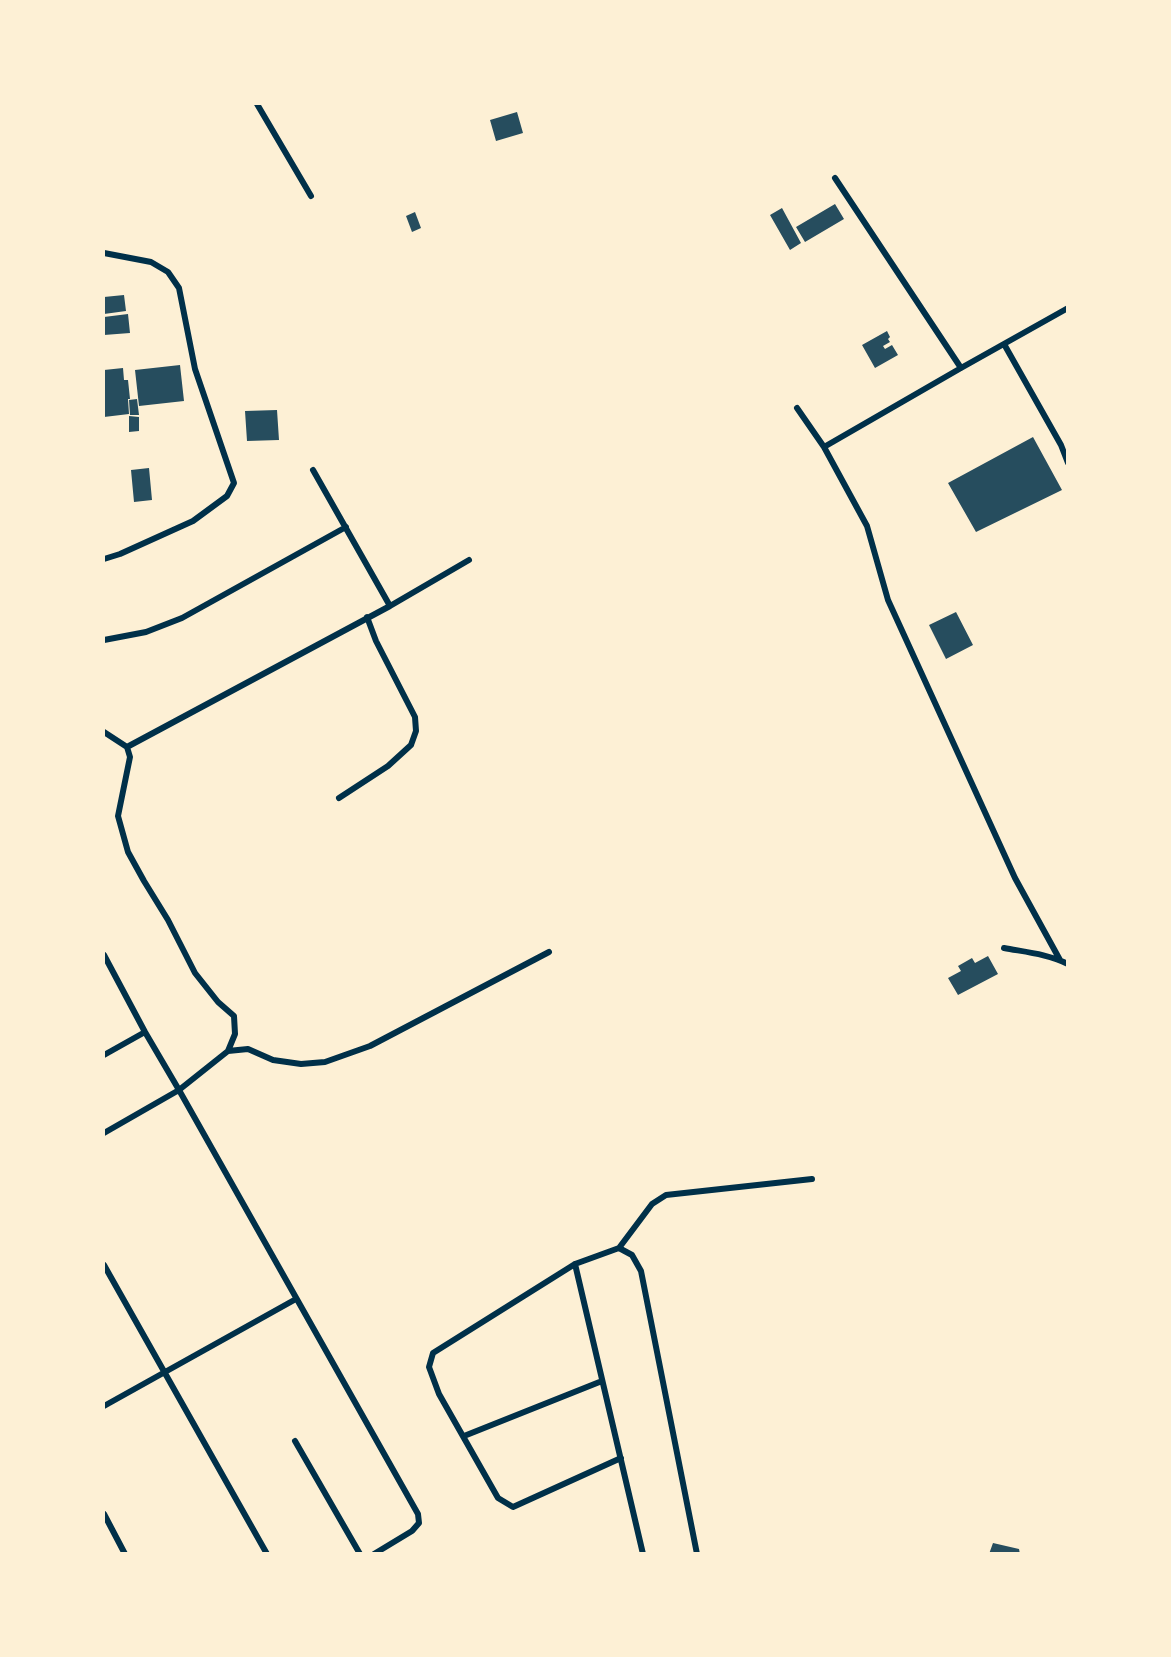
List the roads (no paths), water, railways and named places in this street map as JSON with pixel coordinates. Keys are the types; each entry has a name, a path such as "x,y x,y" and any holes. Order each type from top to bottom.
{"street":[{"path":"257,104 311,195"},
{"path":"835,178 961,368"},
{"path":"104,253 152,262 168,272 178,288 195,369 234,483 227,496 193,520 120,554 104,559"},
{"path":"824,447 1068,308"},
{"path":"1004,344 1068,463"},
{"path":"797,408 824,447 867,526 888,600 1010,867 1060,960"},
{"path":"314,470 390,606"},
{"path":"104,640 146,632 182,618 346,527"},
{"path":"127,747 390,606 469,560"},
{"path":"339,798 388,766 411,746 416,731 415,717 376,641 367,618"},
{"path":"104,732 127,747 130,757 118,816 128,852 168,920 195,973 218,1002 234,1016 235,1034 228,1051 179,1090 104,1133"},
{"path":"1004,948 1060,960 1068,964"},
{"path":"228,1051 248,1049 273,1060 301,1064 325,1062 370,1046 549,952"},
{"path":"104,955 145,1032 418,1515 419,1523 412,1531 374,1554"},
{"path":"104,1055 145,1032"},
{"path":"621,1458 513,1507 498,1498 440,1394 429,1367 433,1353 575,1264 619,1248 652,1204 666,1195 812,1179"},
{"path":"619,1248 632,1256 641,1271 697,1554"},
{"path":"575,1264 643,1554"},
{"path":"104,1265 267,1554"},
{"path":"104,1406 296,1299"},
{"path":"464,1436 602,1381"},
{"path":"296,1440 360,1554"},
{"path":"104,1514 125,1554"}]}
